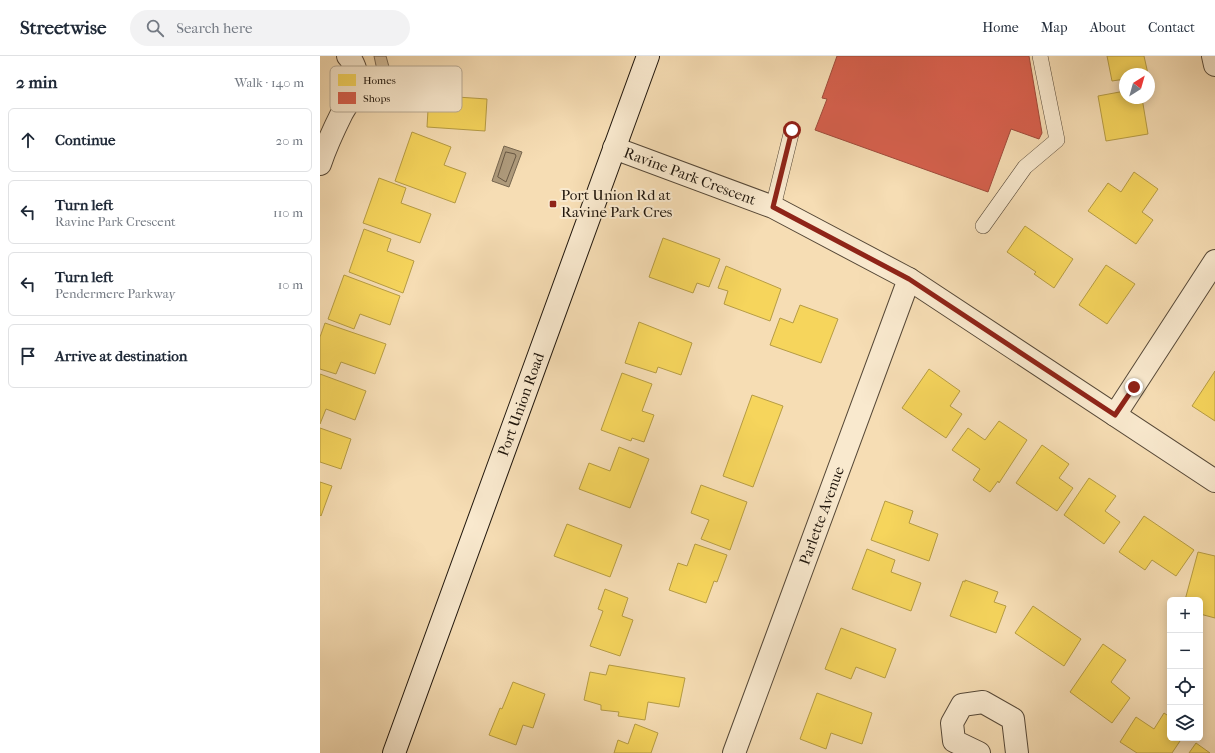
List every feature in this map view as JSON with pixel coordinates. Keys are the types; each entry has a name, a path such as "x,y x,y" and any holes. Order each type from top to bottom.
{"street":[{"path":"348,56 352,60 354,66"},
{"name":"Port Union Road","path":"394,753 648,56"},
{"path":"1214,56 1215,65"},
{"path":"320,164 334,130 344,112"},
{"name":"Ravine Park Crescent","path":"614,148 773,207 909,279 1215,481"},
{"path":"1115,415 1215,261"},
{"name":"Parlette Avenue","path":"734,753 909,279"},
{"path":"979,753 954,741 952,723 962,705 983,702 1013,719 1017,753"}],"lane":[{"path":"983,226 1025,167 1057,140 1040,56"},
{"path":"773,207 792,130"}],"shaded area":[{"path":"374,56 386,56 389,66 376,66"}],"water":[{"path":"504,146 522,152 509,187 492,181"}],"building: Homes":[{"path":"1107,56 1144,56 1147,68 1119,68 1119,80 1112,81"},
{"path":"1119,92 1119,104 1143,104 1148,134 1106,141 1098,96"},
{"path":"462,97 487,99 485,131 427,127 428,112 462,112"},
{"path":"412,132 451,147 444,165 466,173 455,203 395,181"},
{"path":"1134,172 1158,189 1142,212 1153,220 1136,244 1088,211 1108,183 1121,192"},
{"path":"379,178 406,188 401,203 431,214 420,243 363,223"},
{"path":"1025,226 1073,259 1054,288 1034,274 1036,272 1007,252"},
{"path":"364,229 391,239 387,251 414,261 403,293 349,272"},
{"path":"663,238 720,259 709,287 697,283 693,293 649,277"},
{"path":"1106,265 1135,284 1107,324 1079,305"},
{"path":"726,266 781,289 770,321 724,304 728,291 718,288"},
{"path":"344,275 400,296 390,325 360,314 354,329 328,319"},
{"path":"800,305 838,319 821,363 770,345 780,318 793,323"},
{"path":"639,322 692,343 681,375 658,367 656,373 625,363"},
{"path":"325,323 386,344 375,374 341,362 336,374 320,369 320,337"},
{"path":"929,369 960,391 950,406 962,414 946,438 902,408"},
{"path":"1215,371 1215,421 1192,406"},
{"path":"622,373 652,384 642,411 654,415 644,442 632,438 631,441 601,430"},
{"path":"320,374 366,391 355,420 326,409 320,424"},
{"path":"752,395 783,406 753,487 723,476"},
{"path":"999,421 1027,440 999,483 998,481 990,492 973,480 980,469 952,450 968,428 985,440"},
{"path":"320,428 351,439 341,469 320,462"},
{"path":"1042,445 1069,464 1059,478 1073,488 1057,511 1016,483"},
{"path":"619,447 649,459 630,508 579,489 589,463 610,471"},
{"path":"1089,478 1116,496 1105,511 1120,522 1104,544 1064,515"},
{"path":"320,482 332,486 321,516 320,515"},
{"path":"701,485 747,502 730,550 701,539 709,520 691,513"},
{"path":"885,501 913,511 909,523 938,534 929,561 871,540"},
{"path":"1144,516 1194,550 1176,576 1152,560 1145,570 1119,552"},
{"path":"567,524 622,545 610,577 554,556"},
{"path":"695,544 727,555 717,582 714,581 706,603 669,590 678,563 687,566"},
{"path":"867,549 895,560 891,572 921,583 911,611 852,589"},
{"path":"1198,552 1215,556 1215,618 1203,615 1203,597 1186,597"},
{"path":"965,580 998,592 994,602 1006,606 996,633 950,616 963,581 965,582"},
{"path":"605,589 628,598 622,616 633,620 620,656 590,646 603,611 598,609"},
{"path":"1033,606 1081,639 1064,666 1015,633"},
{"path":"841,628 896,649 885,678 856,667 851,679 825,669"},
{"path":"1103,644 1126,660 1111,682 1130,698 1112,723 1070,692"},
{"path":"609,665 685,678 679,707 648,702 645,720 618,716 619,712 601,710 601,705 584,700 590,672 606,675"},
{"path":"513,682 545,694 533,728 523,725 516,745 489,735"},
{"path":"817,693 872,713 862,744 831,733 826,749 800,739"},
{"path":"1164,713 1167,715 1167,741 1180,741 1172,753 1137,753 1120,742 1136,717 1154,729"},
{"path":"635,724 658,733 651,753 614,753 618,740 628,744"},
{"path":"1196,743 1210,753 1189,753"}],"building: Shops":[{"path":"837,56 1029,56 1042,133 1039,139 1011,129 988,192 815,130 827,99 822,98"}],"place":[{"name":"Port Union Rd at Ravine Park Cres","path":"553,204"}],"route":[{"path":"792,130 773,207 909,279 1115,415 1134,387"}]}
